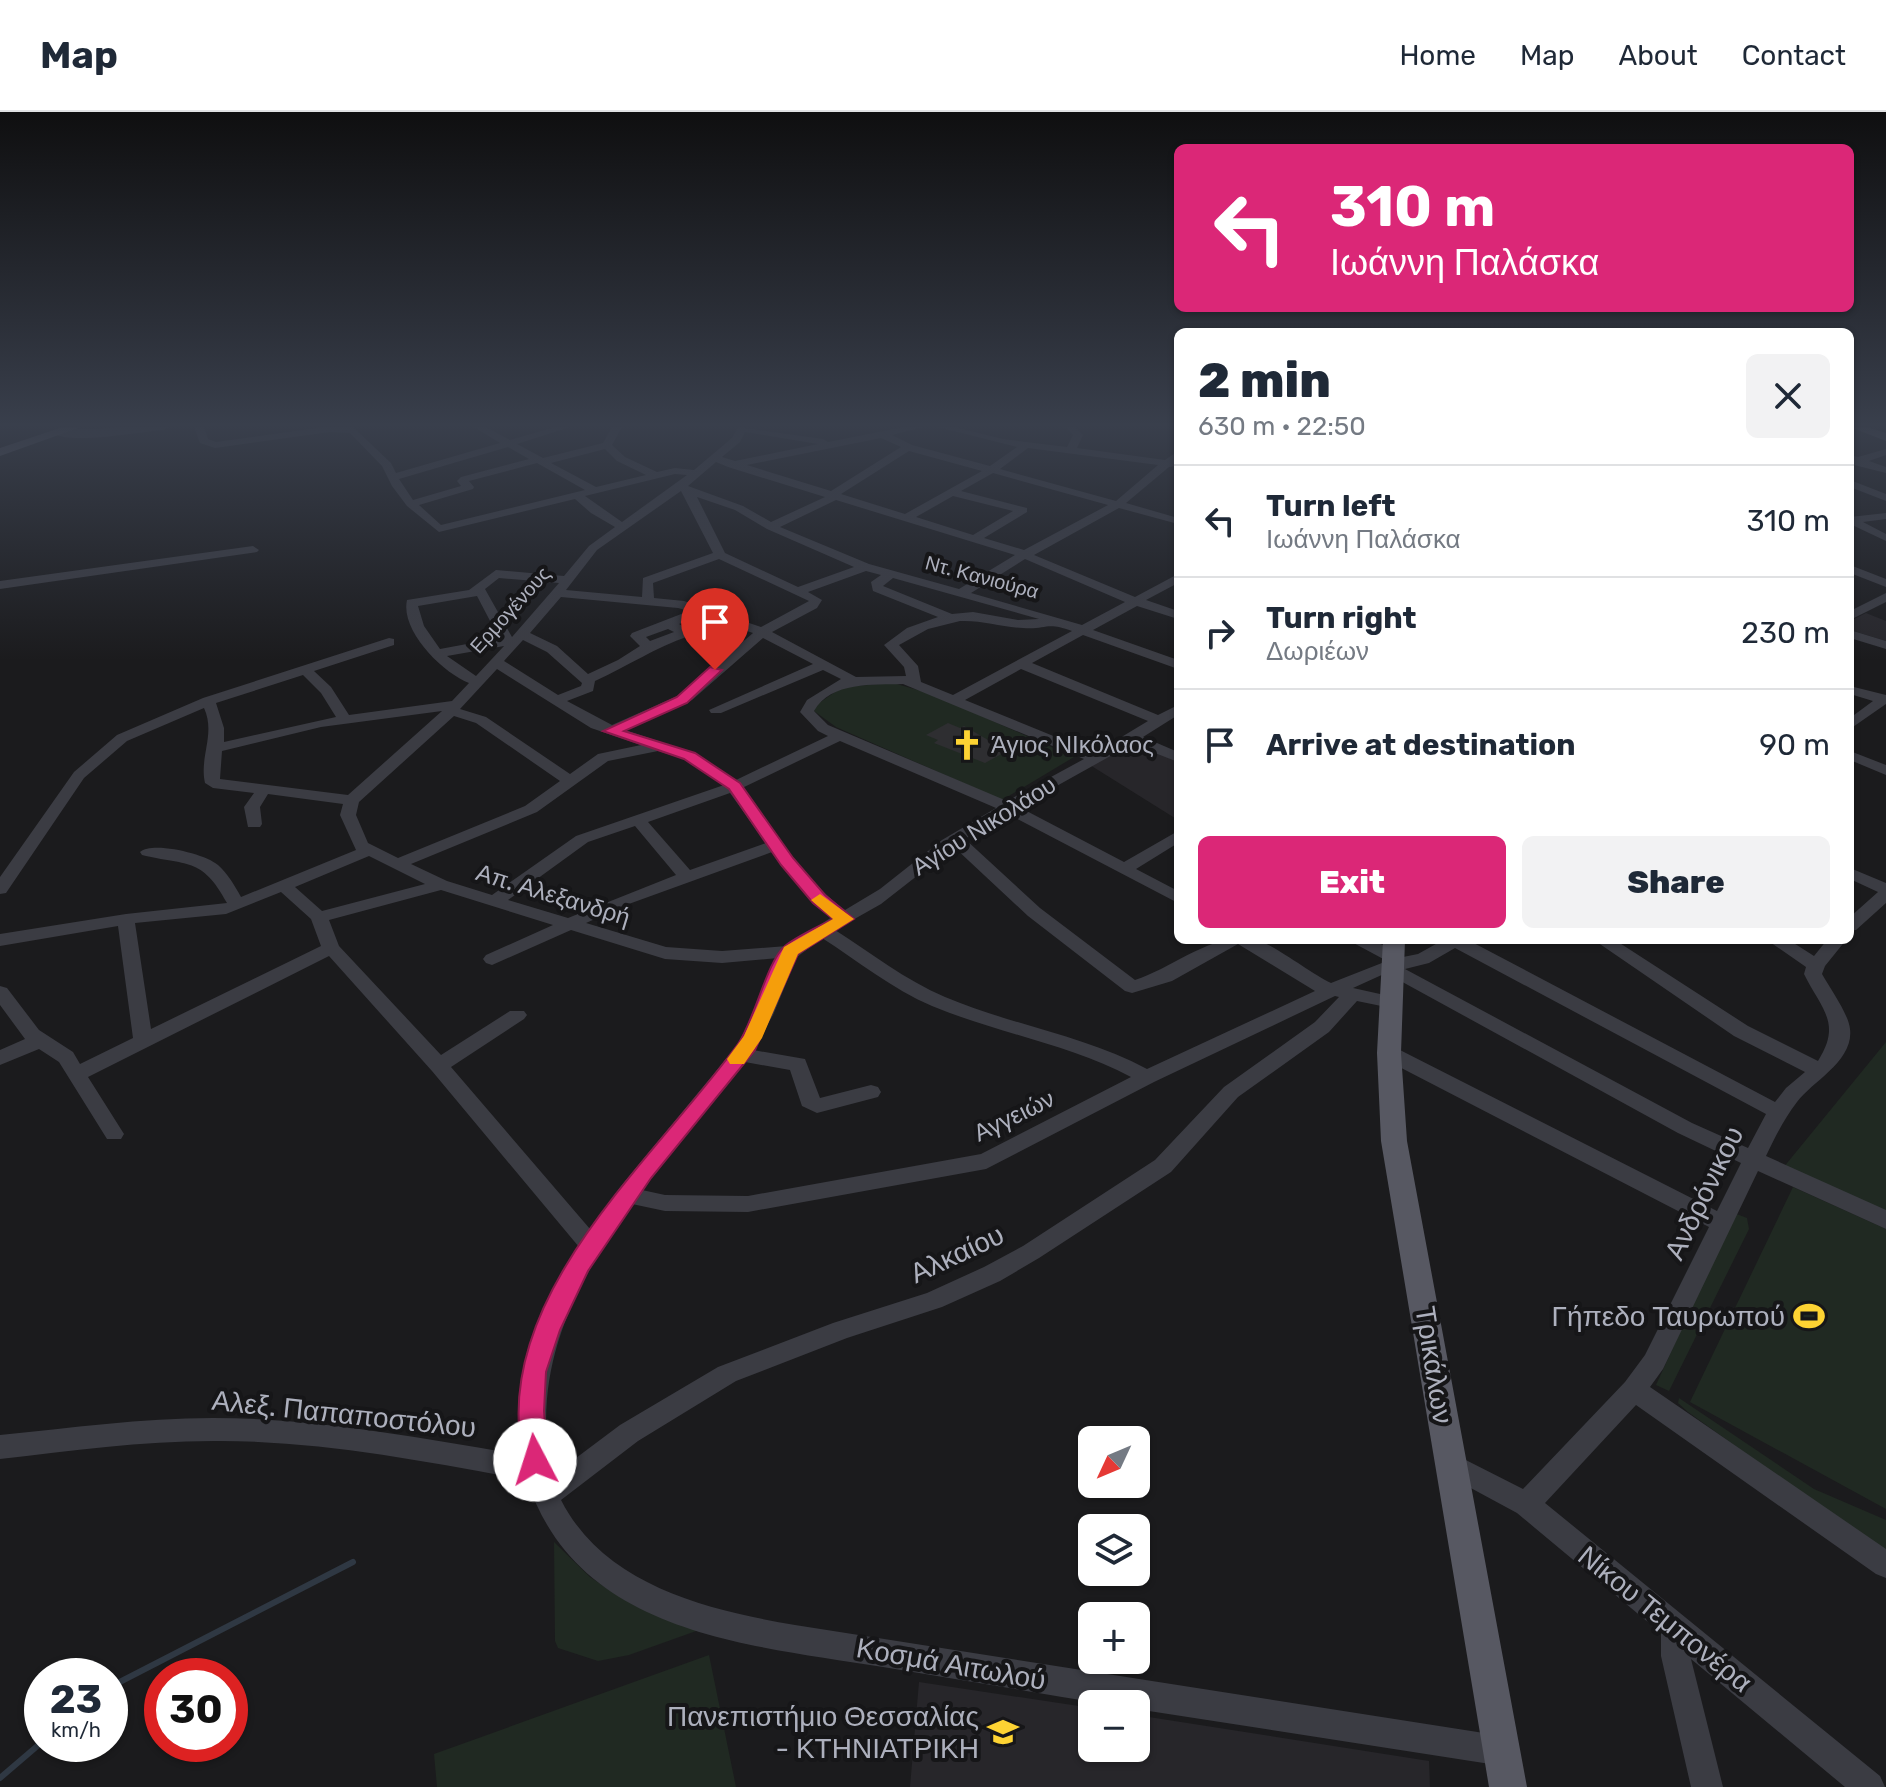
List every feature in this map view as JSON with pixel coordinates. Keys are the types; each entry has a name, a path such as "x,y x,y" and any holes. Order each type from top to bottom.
{"main road":[{"name":"Τρικάλων","path":"1393,957 1389,1053 1394,1141 1508,1787"}],"street":[{"path":"412,505 433,524 506,505"},
{"path":"590,505 622,527"},
{"name":"Ερμογένους","path":"352,800 454,708 593,548 658,505"},
{"path":"611,731 687,697 762,632 815,605 815,599 720,555 693,505"},
{"name":"Ντ. Κανιούρα","path":"731,505 771,527 865,567 1052,619 1174,664"},
{"path":"771,527 814,505"},
{"path":"861,505 1024,555 1134,601 1174,614"},
{"path":"904,519 929,505"},
{"path":"974,539 1023,510 1004,505"},
{"path":"962,593 1116,505"},
{"path":"1127,505 1174,520"},
{"path":"1854,520 1886,516"},
{"path":"1854,522 1886,538"},
{"path":"0,585 253,550"},
{"path":"648,599 647,581 720,555"},
{"path":"799,591 865,567"},
{"path":"1854,571 1886,583"},
{"path":"476,681 462,676 436,654 409,604 475,591 496,574 566,580"},
{"path":"890,575 877,582 877,588 947,616 989,618 1027,627 1052,619"},
{"path":"956,699 1174,580"},
{"path":"475,591 484,594 513,639"},
{"path":"557,593 648,599 702,611 762,632 851,679 914,682 1095,758"},
{"path":"1854,614 1886,597"},
{"path":"587,679 648,646 636,637 702,611"},
{"path":"914,682 911,666 891,645 947,616"},
{"path":"1854,635 1886,645"},
{"path":"436,654 513,639 552,649 587,679 589,687 557,700"},
{"path":"0,889 94,759 133,732 208,701 389,642"},
{"path":"494,661 611,731 695,759 735,786 775,845 819,899 845,919"},
{"path":"1019,663 1160,721"},
{"path":"716,710 825,664"},
{"path":"305,669 326,690 345,719"},
{"path":"851,679 812,703 807,712 813,722 1007,807 1174,896"},
{"path":"1854,691 1885,700"},
{"path":"1854,722 1885,700"},
{"path":"0,940 126,919 200,914 237,906 367,851 352,833 348,812 352,800 211,782 218,722 208,701"},
{"path":"217,748 345,719 454,708 481,720 569,780"},
{"name":"Αγίου Νικολάου","path":"790,951 845,919 955,839 1174,713"},
{"path":"493,902 578,842 735,786 841,735"},
{"path":"1131,738 1174,755"},
{"path":"395,865 527,811 606,756 657,746"},
{"path":"1854,757 1886,770"},
{"path":"254,824 252,807 263,791"},
{"path":"638,820 685,875"},
{"path":"1126,868 1174,838"},
{"path":"955,839 1034,912 1132,987 1165,977 1225,944"},
{"path":"492,959 620,901 775,845"},
{"name":"Απ. Αλεξανδρή","path":"367,851 441,885 649,949 722,957 790,951"},
{"path":"148,852 189,857 213,866 223,876 237,906"},
{"path":"1854,866 1886,879"},
{"path":"1854,875 1886,892 1854,915"},
{"path":"319,917 441,885"},
{"path":"285,887 319,917 331,948 439,1066 592,1247"},
{"path":"126,919 143,1042"},
{"path":"825,932 935,1000 987,1019 1086,1046 1147,1077"},
{"path":"1251,944 1341,993 1391,1002"},
{"path":"1365,944 1393,957 1685,1128 1886,1220"},
{"name":"Αγγειών","path":"627,1195 665,1203 748,1204 976,1163 999,1155 1147,1077 1341,993 1393,957 1423,959 1449,944"},
{"path":"1463,944 1778,1112"},
{"path":"1609,944 1741,1031 1821,1071"},
{"path":"1782,944 1816,965 1834,944"},
{"path":"77,1074 331,948"},
{"path":"541,1483 531,1411 534,1372 548,1330 592,1247 627,1195 740,1055 759,1024 790,951"},
{"name":"Ανδρόνικου","path":"1526,1504 1634,1390 1665,1344 1721,1223 1778,1112 1793,1093 1821,1071 1842,1032 1837,1013 1815,982 1816,965"},
{"path":"0,992 39,1041 60,1052 114,1134"},
{"name":"Αλκαίου","path":"541,1483 727,1374 934,1300 1031,1252 1163,1166 1183,1149 1231,1092 1322,1027 1341,993"},
{"path":"439,1066 517,1015"},
{"path":"0,1058 39,1041"},
{"path":"1389,1053 1721,1223"},
{"path":"740,1055 798,1064 809,1101 817,1106 871,1092"},
{"path":"1634,1390 1886,1565"},
{"name":"Αλεξ. Παπαποστόλου","path":"0,1447 169,1430 256,1431 412,1448 541,1483"},
{"name":"Νίκου Τεμπονέρα","path":"1452,1465 1526,1504 1869,1787"},
{"name":"Κοσμά Αιτωλού","path":"541,1483 580,1553 601,1570 648,1598 731,1625 996,1672 1503,1751"},
{"path":"1675,1627 1676,1656 1707,1787"}],"shaded area":[{"path":"1866,613 1886,621 1886,641 1854,631 1854,619"},
{"path":"893,683 932,694 1074,757 1002,800 836,727 814,711 815,706 842,687"},
{"path":"1132,742 1174,759 1174,818 1090,765"},
{"path":"1886,1042 1886,1214 1783,1168"},
{"name":"Γήπεδο Ταυρωπού","path":"1793,1187 1886,1229 1886,1509 1690,1402"},
{"path":"1734,1213 1747,1218 1749,1229 1669,1391 1656,1385"},
{"path":"1679,1398 1814,1489 1886,1520 1886,1554 1688,1412 1678,1403"},
{"path":"554,1542 590,1577 611,1591 699,1630 629,1655 598,1661 558,1648 555,1641"},
{"path":"709,1655 736,1787 437,1787 434,1754"},
{"name":"Πανεπιστήμιο Θεσσαλίας - ΚΤΗΝΙΑΤΡΙΚΗ","path":"919,1682 1078,1706 1078,1762 1150,1762 1150,1717 1429,1761 1430,1787 910,1787"}],"building":[{"name":"Άγιος ΝΙκόλαος","path":"948,723 960,728 964,726 1007,751 985,763 934,743 938,740 926,735"}],"waterway":[{"path":"128,1678 353,1562"},
{"path":"0,1778 24,1757"}],"slow traffic":[{"path":"737,1059 753,1038 790,951 845,919 820,900"}],"place":[{"name":"Άγιος ΝΙκόλαος","path":"967,745"},
{"name":"Γήπεδο Ταυρωπού","path":"1809,1316"},
{"name":"Πανεπιστήμιο Θεσσαλίας - ΚΤΗΝΙΑΤΡΙΚΗ","path":"1003,1732"}],"route":[{"path":"535,1460 531,1411 534,1372 548,1330 579,1266 643,1172 753,1038 790,951 845,919 819,899 787,861 735,786 689,756 611,731 682,700 715,670"}]}
